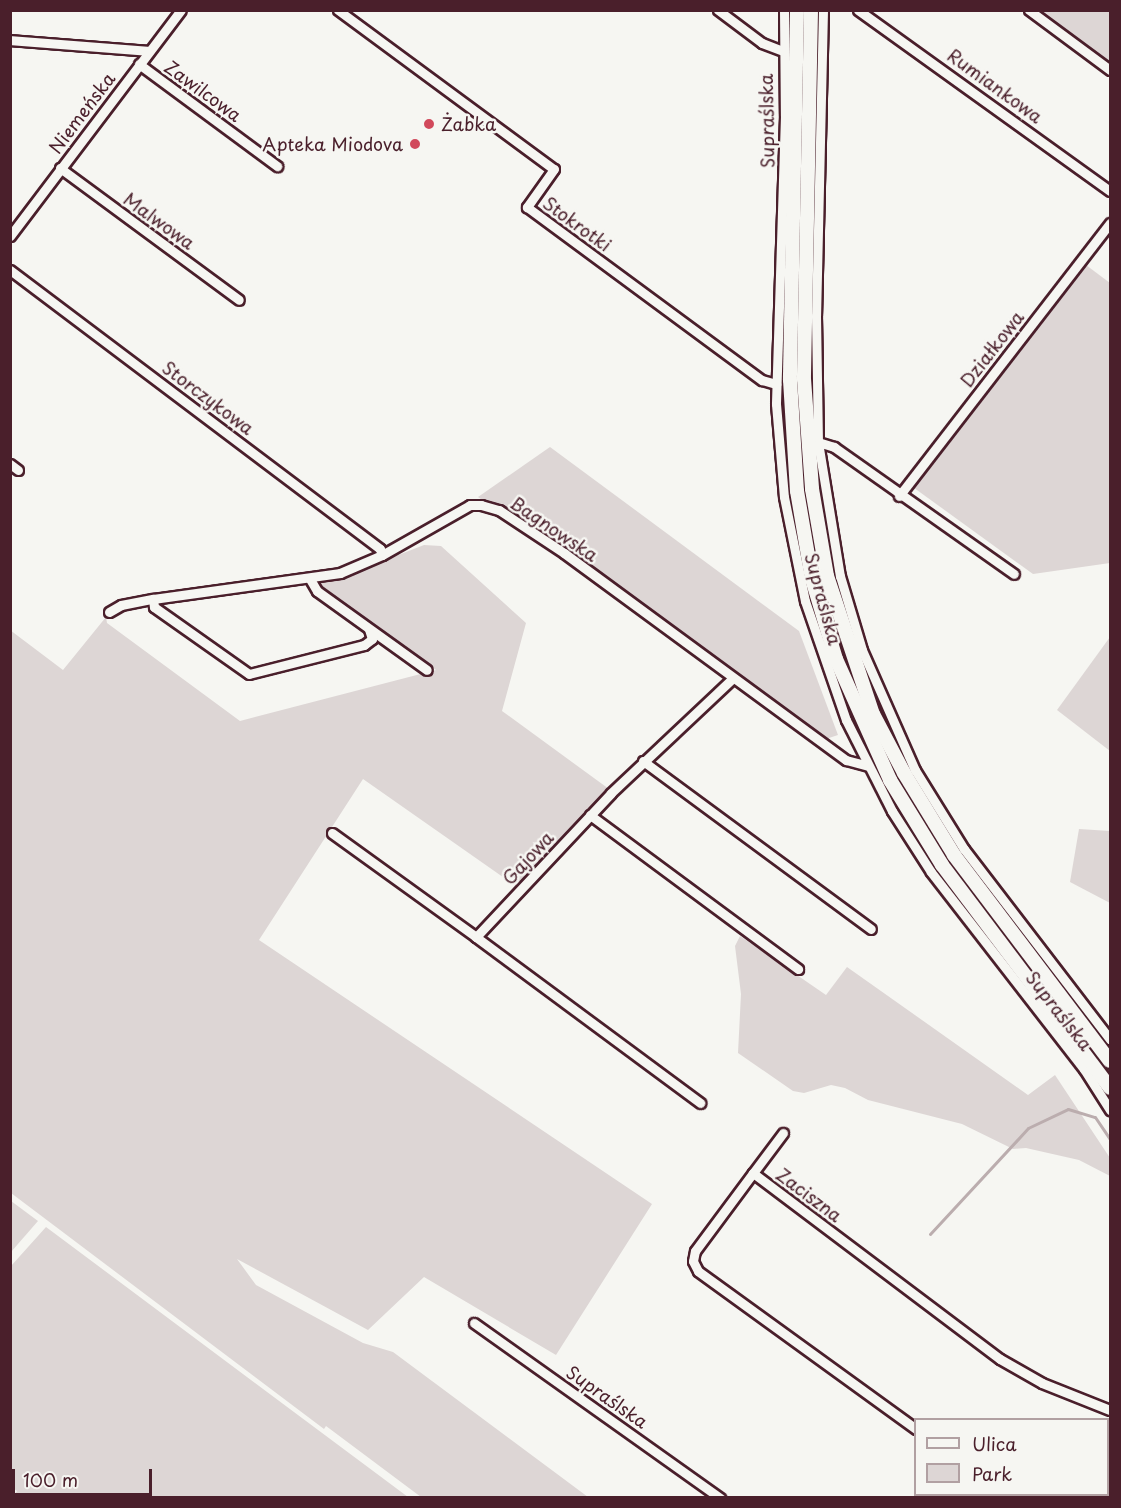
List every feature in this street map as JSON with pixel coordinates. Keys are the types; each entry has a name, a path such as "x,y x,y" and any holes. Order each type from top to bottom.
{"main road":[{"path":"797,10 790,380 797,491 816,590 836,659 890,780 942,866 1110,1088"},
{"path":"812,10 804,379 812,489 827,576 873,714 904,773 954,855 1110,1061"}],"street":[{"name":"Niemeńska","path":"10,236 181,10"},
{"name":"Stokrotki","path":"338,10 554,169 527,207 762,380 776,384"},
{"path":"718,10 762,44 783,51"},
{"name":"Supraślska","path":"784,10 785,116 776,384 784,497 805,601 842,710 868,766 931,872 1084,1069 1110,1110"},
{"name":"Supraślska","path":"823,10 816,316 818,442 840,576 862,650 885,710 915,770 964,849 1109,1033"},
{"name":"Rumiankowa","path":"858,10 1110,191"},
{"path":"1029,10 1110,70"},
{"path":"10,40 149,51"},
{"name":"Zawilcowa","path":"139,64 277,166"},
{"name":"Malwowa","path":"60,168 239,300"},
{"name":"Działkowa","path":"899,496 1110,223"},
{"name":"Storczykowa","path":"10,270 380,549 382,555"},
{"path":"818,442 834,447 899,496 1014,574"},
{"name":"Bagnowska","path":"109,612 121,605 153,599 310,579 340,573 382,555 471,505 498,510 564,553 732,679 846,760 868,766"},
{"path":"310,579 317,591 427,670"},
{"path":"153,599 154,607 249,674 364,645 372,639 369,629"},
{"name":"Gajowa","path":"476,937 643,761 732,679"},
{"path":"643,761 870,929"},
{"path":"590,815 798,969"},
{"path":"332,833 700,1103"},
{"path":"753,1173 783,1132"},
{"name":"Zaciszna","path":"914,1428 698,1271 693,1261 695,1251 753,1173 1000,1359 1042,1383 1110,1410"},
{"name":"Supraślska","path":"474,1323 720,1497"}],"green space":[{"path":"1037,11 1110,11 1110,64 1070,35"},
{"path":"1086,265 1110,283 1110,563 1033,574 910,485"},
{"path":"550,447 799,631 838,735 826,739 478,497"},
{"path":"424,545 441,546 526,623 502,711 609,789 517,887 363,779 259,940 652,1204 556,1355 424,1277 368,1330 237,1259 256,1285 363,1343 393,1352 588,1497 421,1497 326,1426 324,1429 11,1193 10,630 63,670 106,617 107,623 240,721 436,670 313,582 342,577"},
{"path":"1110,637 1110,751 1057,710"},
{"path":"1079,829 1110,831 1110,903 1070,882"},
{"path":"740,936 826,995 847,967 1028,1095 1055,1075 1110,1158 1110,1176 1079,1160 1026,1148 1013,1149 962,1124 868,1100 845,1088 831,1085 804,1093 793,1091 738,1053 741,994 735,946"},
{"path":"11,1201 38,1221 11,1252"},
{"path":"46,1227 408,1497 12,1497 17,1491 10,1486 11,1266"}],"waterway":[{"path":"930,1234 1028,1128 1068,1109 1095,1117 1110,1139"}],"place":[{"name":"Żabka","path":"429,124"},
{"name":"Apteka Miodova","path":"415,144"}]}
